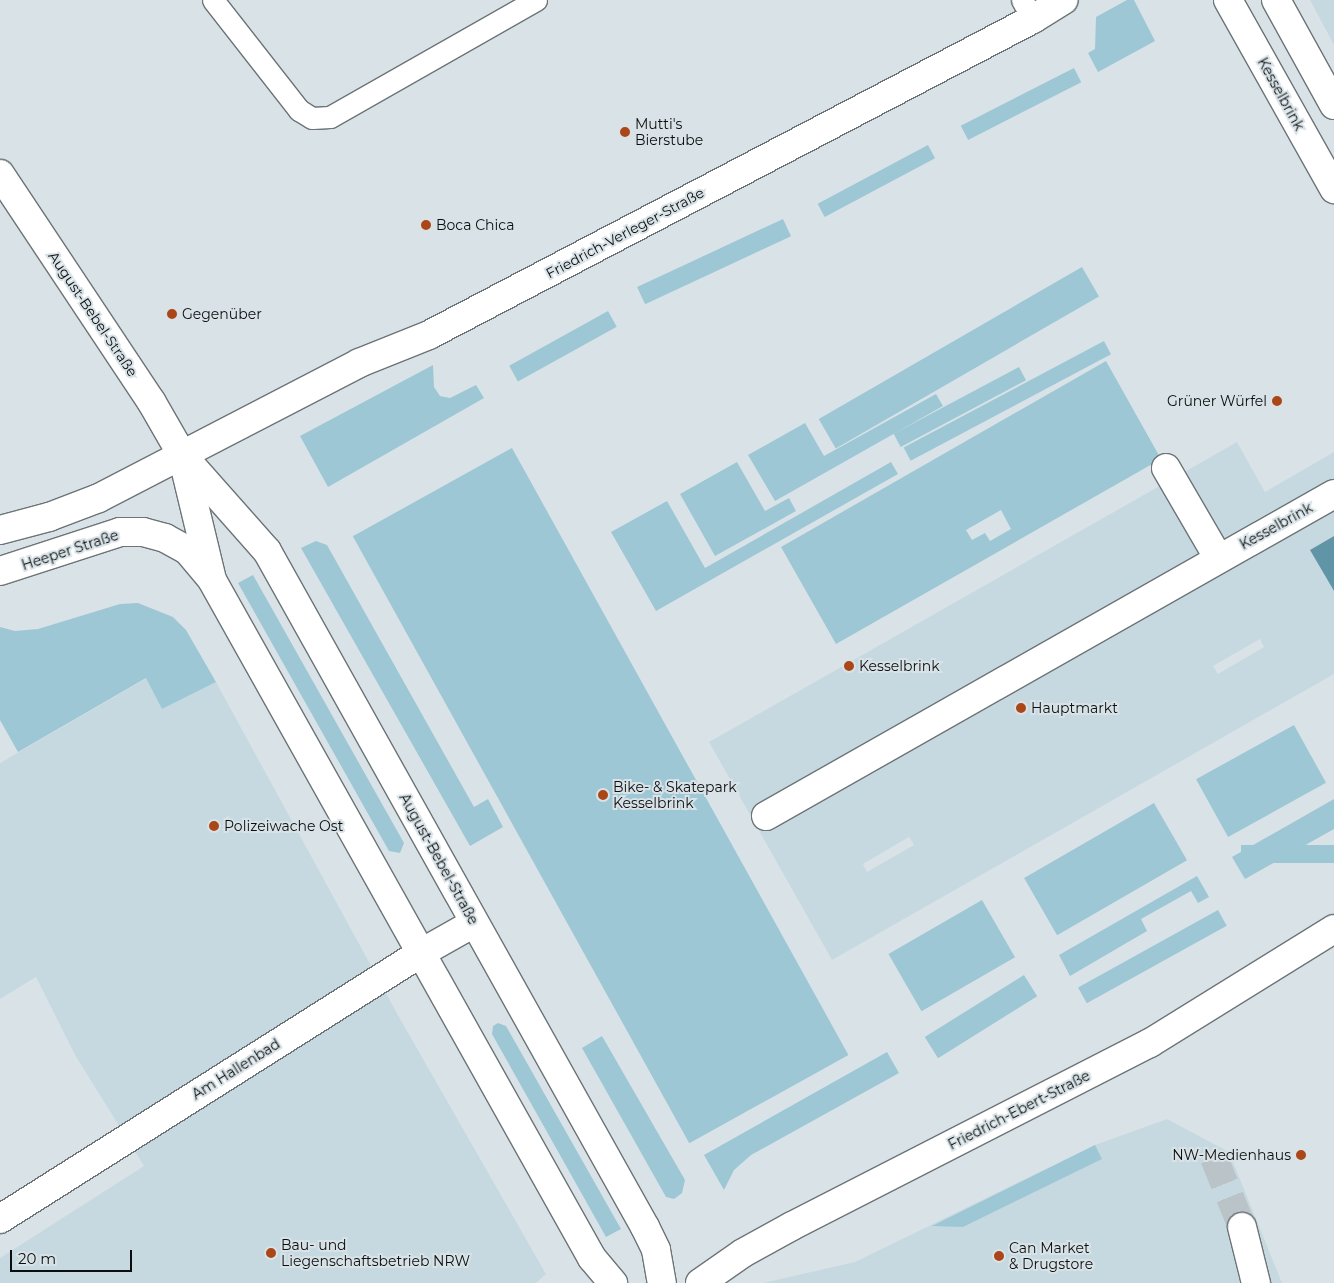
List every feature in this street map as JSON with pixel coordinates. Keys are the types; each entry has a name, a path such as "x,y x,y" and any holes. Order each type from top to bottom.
{"street":[{"name":"Friedrich-Verleger-Straße","path":"182,455 359,363 429,335 1028,10 1063,0"},
{"name":"Kesselbrink","path":"1228,0 1334,188"},
{"path":"1276,0 1334,105"},
{"name":"August-Bebel-Straße","path":"0,174 151,401 182,455 267,550 645,1227 656,1250 662,1283"},
{"path":"0,530 49,517 99,498 182,455"},
{"name":"August-Bebel-Straße","path":"182,455 212,580 592,1258 613,1283"},
{"path":"1166,468 1219,559"},
{"name":"Kesselbrink","path":"766,816 1334,494"},
{"name":"Heeper Straße","path":"0,571 120,532 143,532 165,538 188,551 212,580"},
{"name":"Am Hallenbad","path":"0,1219 421,953 474,923"},
{"name":"Friedrich-Ebert-Straße","path":"700,1283 721,1266 776,1235 1150,1043 1334,929"},
{"path":"1242,1227 1256,1283"}],"lane":[{"path":"213,0 299,110 312,118 330,117 536,0"}],"shaded area":[{"path":"1127,0 1134,0 1155,41 1098,72 1088,53 1095,49 1096,17"},
{"path":"1310,0 1334,0 1334,45"},
{"path":"1074,68 1081,82 968,140 961,126"},
{"path":"928,145 935,158 825,217 818,204"},
{"path":"783,219 791,236 645,304 637,287"},
{"path":"1082,267 1099,296 836,448 819,419"},
{"path":"608,311 617,327 518,382 509,366"},
{"path":"1104,341 1111,354 911,461 904,448"},
{"path":"1106,361 1161,459 836,644 781,547","holes":["1001,510 1011,529 990,541 985,533 972,540 966,530"]},
{"path":"433,365 434,387 440,396 450,398 476,385 484,398 328,487 300,436"},
{"path":"1019,367 1026,380 901,447 894,434"},
{"path":"936,394 943,406 775,501 748,455 805,423 824,456"},
{"name":"Hauptmarkt","path":"1237,442 1265,492 1334,452 1334,536 1310,550 1334,591 1334,674 832,960 709,742","holes":["1260,639 1264,647 1218,674 1213,666","909,837 914,845 867,872 863,864"]},
{"name":"Bike- & Skatepark Kesselbrink","path":"512,448 848,1055 689,1143 353,536"},
{"path":"737,462 765,511 789,498 796,511 715,556 680,494"},
{"path":"891,462 898,474 656,611 611,532 667,501 705,568"},
{"path":"1334,536 1334,591 1310,550"},
{"path":"316,541 327,545 474,807 488,799 503,827 470,846 301,548"},
{"path":"253,575 404,843 400,853 389,851 238,583"},
{"path":"138,603 173,617 186,630 216,682 162,709 146,678 18,752 0,720 0,627 15,631 38,629 120,604"},
{"path":"147,678 162,709 216,682 399,1017 546,1274 536,1283 0,1283 0,1258 144,1166 75,1055 36,977 0,999 0,763"},
{"path":"1294,725 1326,783 1228,837 1196,779"},
{"path":"1334,799 1334,829 1245,879 1232,857"},
{"path":"1154,803 1187,860 1057,935 1024,878"},
{"path":"1241,845 1334,845 1334,863 1241,863"},
{"path":"1197,876 1209,897 1198,903 1191,891 1141,919 1147,931 1070,976 1059,955"},
{"path":"982,900 1015,957 921,1011 888,954"},
{"path":"1218,910 1227,926 1087,1003 1078,988"},
{"path":"1024,975 1037,996 938,1058 925,1037"},
{"path":"498,1023 506,1026 621,1229 606,1237 492,1034 493,1026"},
{"path":"602,1036 685,1180 682,1193 674,1199 666,1197 582,1048"},
{"path":"887,1052 899,1073 751,1155 734,1170 724,1190 704,1155"},
{"path":"1167,1119 1229,1152 1282,1283 763,1283 855,1262 1095,1145"},
{"path":"1095,1145 1102,1159 963,1227 932,1226"}],"tunnel":[{"path":"1214,1158 1242,1227"}],"place":[{"name":"Mutti's Bierstube","path":"625,132"},
{"name":"Boca Chica","path":"426,225"},
{"name":"Gegenüber","path":"172,314"},
{"name":"Grüner Würfel","path":"1277,401"},
{"name":"Kesselbrink","path":"849,666"},
{"name":"Hauptmarkt","path":"1021,708"},
{"name":"Bike- & Skatepark Kesselbrink","path":"603,795"},
{"name":"Polizeiwache Ost","path":"214,826"},
{"name":"NW-Medienhaus","path":"1301,1155"},
{"name":"Bau- und Liegenschaftsbetrieb NRW","path":"271,1253"},
{"name":"Can Market & Drugstore","path":"999,1256"}]}
